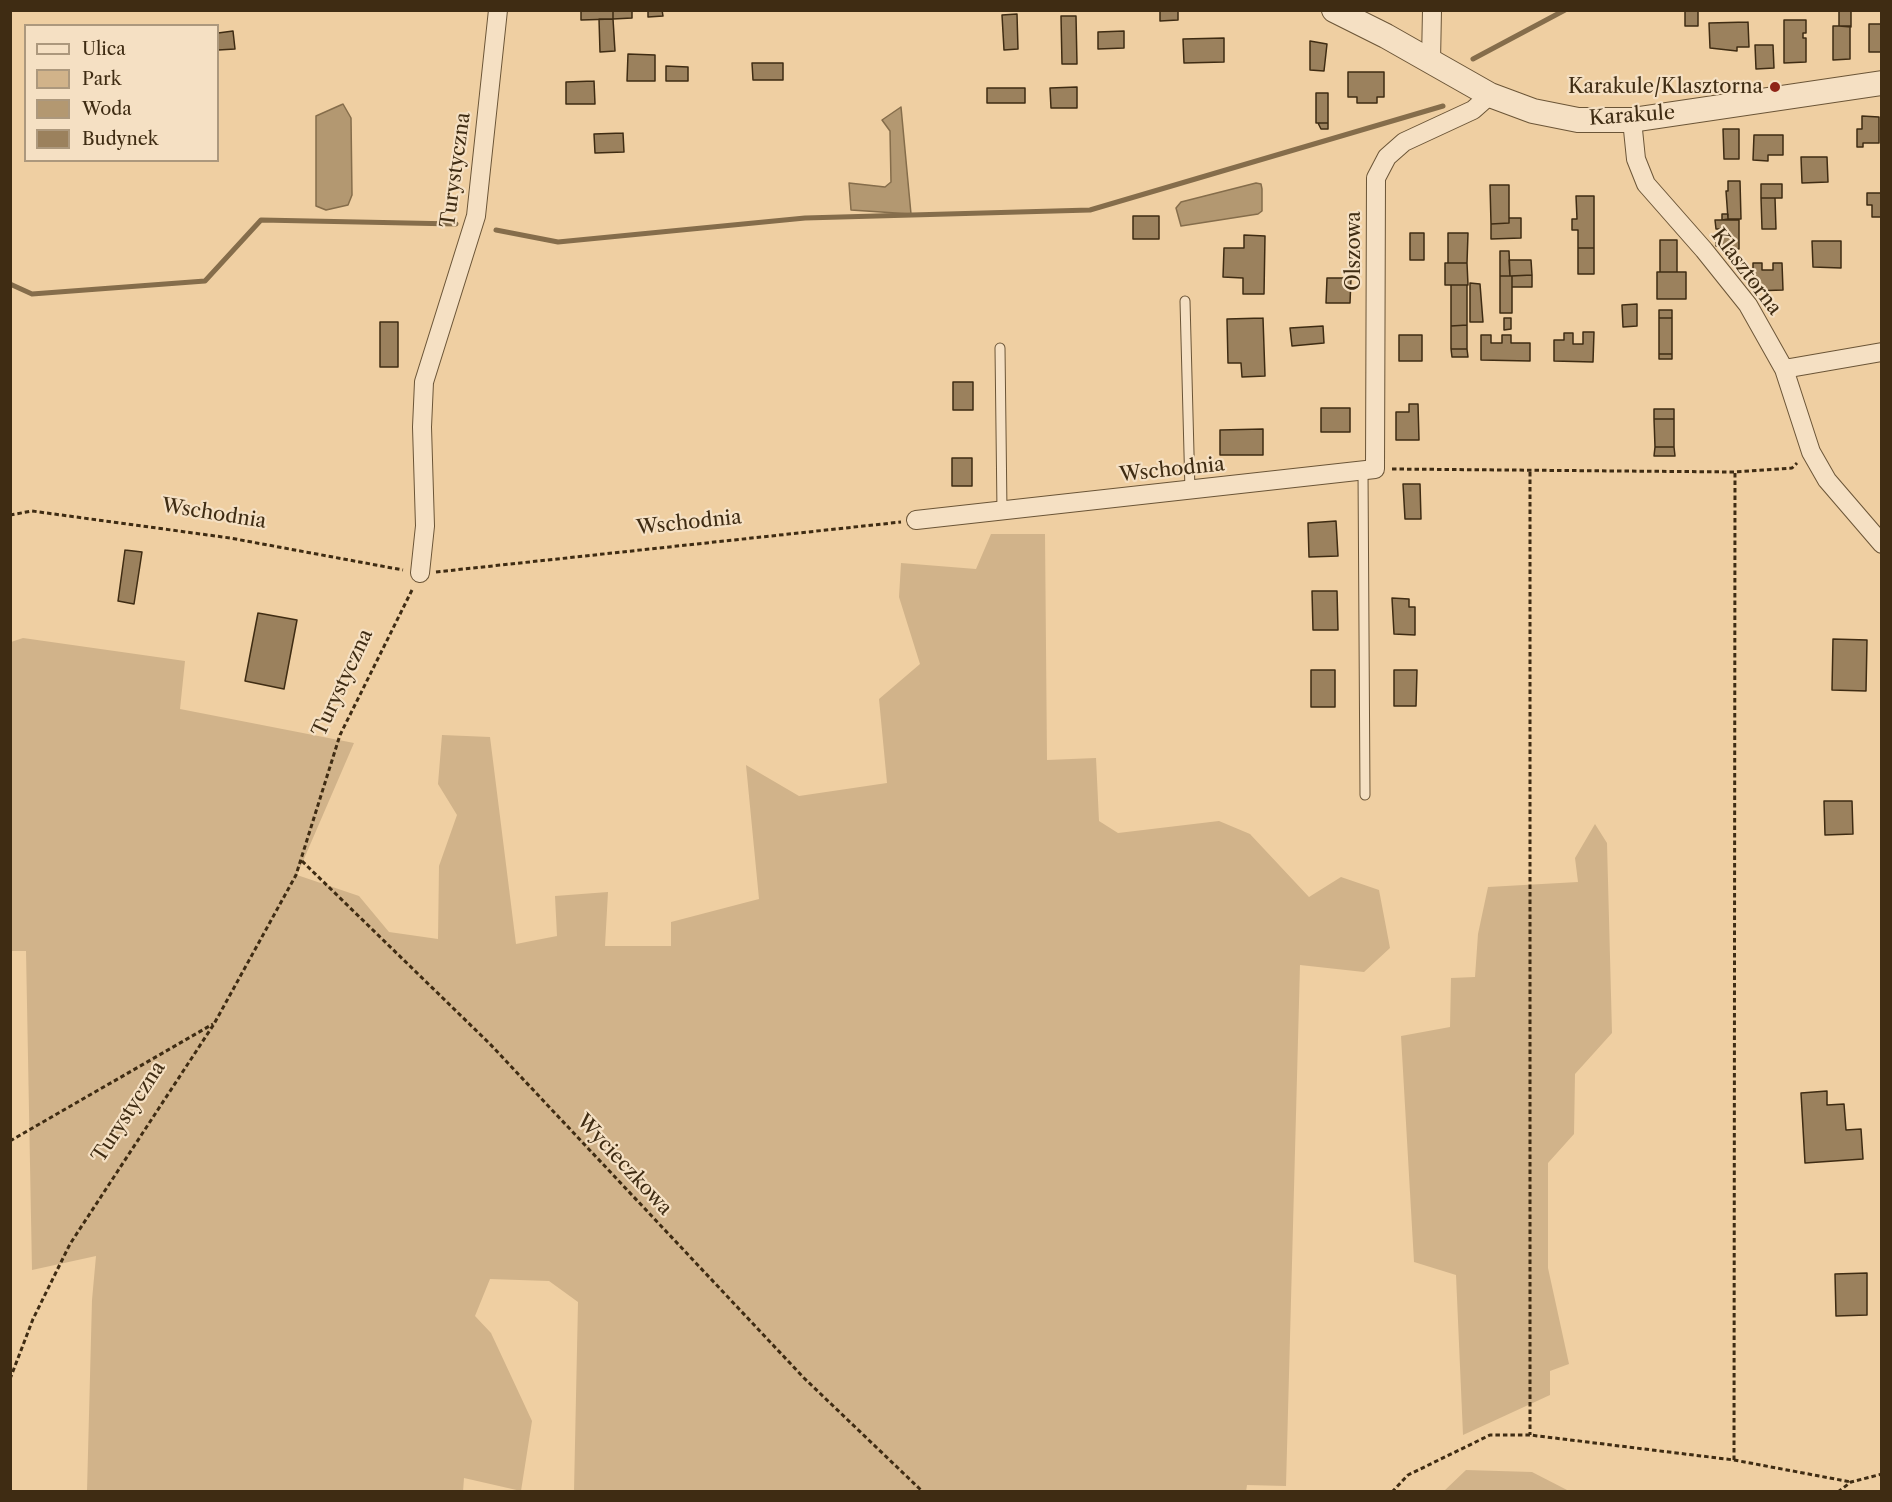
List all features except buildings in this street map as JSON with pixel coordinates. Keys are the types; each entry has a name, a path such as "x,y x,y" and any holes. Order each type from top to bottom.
{"street":[{"name":"Turystyczna","path":"420,573 425,526 422,428 424,382 476,216 498,10"},
{"name":"Karakule","path":"1335,10 1490,95 1533,111 1578,120 1632,120 1881,83"},
{"path":"1431,61 1432,10"},
{"name":"Olszowa","path":"1369,470 1376,178 1387,157 1404,142 1473,110 1490,95"},
{"name":"Klasztorna","path":"1632,120 1636,159 1646,184 1748,305 1784,369 1811,452 1827,480 1881,544"},
{"path":"1784,369 1881,352"},
{"name":"Wschodnia","path":"916,520 1369,470"}],"lane":[{"path":"1185,301 1190,491"},
{"path":"1000,348 1002,511"},
{"path":"1365,795 1369,470"}],"path":[{"path":"1369,470 1735,472 1792,468 1811,452"},
{"path":"1530,472 1530,1435"},
{"path":"1734,1460 1735,472"},
{"name":"Wschodnia","path":"10,514 32,511 230,538 420,573 916,520"},
{"name":"Turystyczna","path":"10,1379 33,1319 70,1244 214,1024 302,861 340,735 420,573"},
{"name":"Wycieczkowa","path":"302,861 490,1044 804,1378 923,1491"},
{"path":"10,1142 214,1024"},
{"path":"1392,1491 1408,1474 1490,1435 1530,1435 1734,1460 1851,1482"},
{"path":"1838,1491 1851,1482 1881,1474"}],"green space":[{"path":"991,534 1045,534 1047,760 1096,758 1099,821 1118,833 1219,821 1250,834 1309,897 1341,877 1379,890 1390,948 1364,972 1300,965 1286,1486 1247,1485 1246,1492 574,1491 578,1302 549,1281 490,1279 475,1316 491,1333 532,1421 521,1491 464,1478 463,1492 87,1491 92,1300 96,1256 32,1270 26,951 10,951 11,642 23,638 185,661 180,709 354,743 297,875 359,896 389,932 438,939 439,866 457,815 438,784 442,735 490,737 516,944 557,936 555,896 608,892 605,946 671,946 671,922 759,899 746,765 799,796 887,783 879,699 920,664 899,597 901,563 976,569"},
{"path":"1595,824 1607,843 1612,1033 1575,1074 1574,1134 1548,1163 1548,1268 1569,1364 1550,1371 1550,1395 1463,1435 1456,1275 1414,1262 1401,1036 1450,1027 1451,978 1475,977 1478,934 1488,887 1578,882 1575,858"},
{"path":"1466,1470 1532,1472 1569,1491 1444,1491"}],"water":[{"path":"343,104 351,118 352,195 348,205 326,210 316,206 316,116"},
{"path":"901,107 911,214 851,210 849,183 885,187 891,182 890,131 882,120"},
{"path":"1256,183 1261,184 1262,189 1262,211 1258,214 1181,226 1176,208 1181,202"}],"waterway":[{"path":"1473,59 1565,10"},
{"path":"496,230 558,242 805,218 1090,210 1443,106"},
{"path":"10,284 32,294 205,281 261,220 456,224"}],"place":[{"name":"Karakule/Klasztorna","path":"1775,87"}]}
